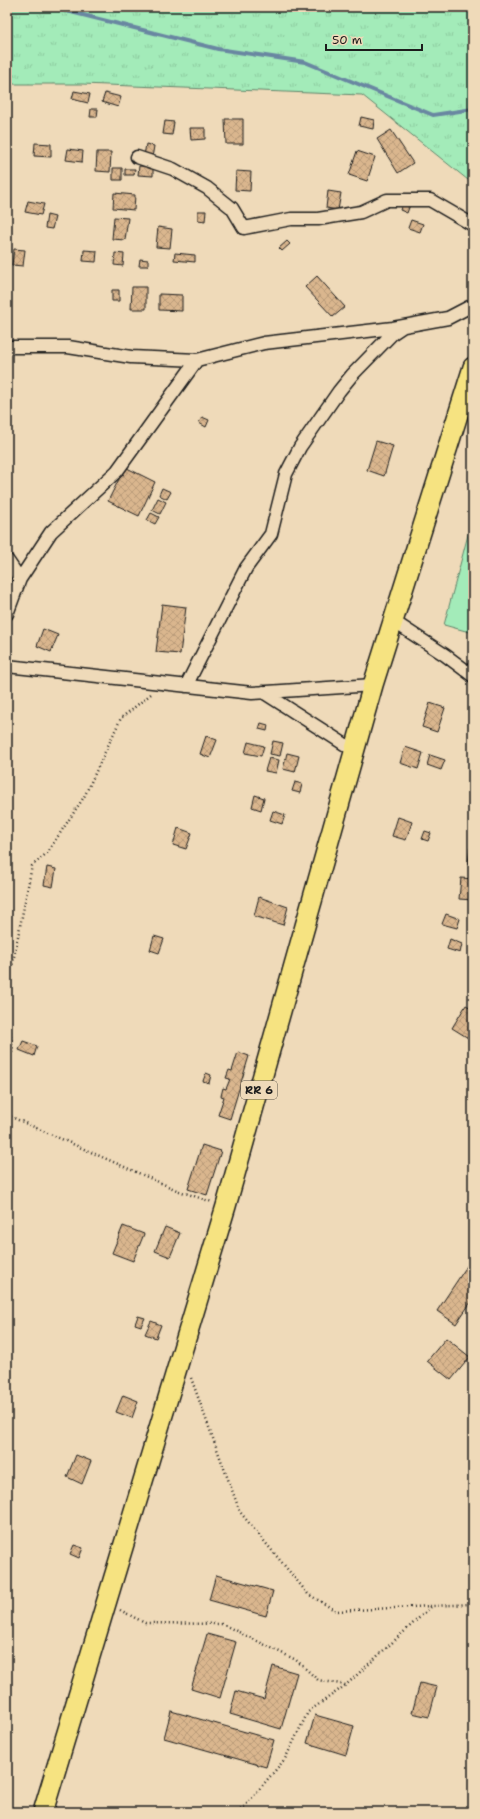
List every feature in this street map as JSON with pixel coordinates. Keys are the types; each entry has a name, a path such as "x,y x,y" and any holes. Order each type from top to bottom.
{"main road":[{"name":"RR 6","path":"43,1812 226,1206 373,685 473,367"}],"street":[{"path":"137,157 173,169 207,188 232,208 244,228 291,219 318,219 361,212 387,200 430,200 473,225"},
{"path":"7,347 68,347 131,358 197,360 264,343 403,326 448,318 473,305"},
{"path":"186,686 246,568 270,534 286,474 300,447 339,390 393,333 403,326"},
{"path":"7,614 20,579 51,532 117,471 197,360"},
{"path":"7,560 20,579"},
{"path":"393,621 445,655 473,676"},
{"path":"7,666 252,693 373,685"},
{"path":"264,692 355,751"}],"path":[{"path":"7,992 32,866 47,853 84,797 121,718 164,684"},
{"path":"7,1012 13,1050 7,1064"},
{"path":"7,1115 179,1190 226,1206"},
{"path":"181,1353 240,1512 308,1594 336,1611 473,1604"},
{"path":"106,1602 145,1623 222,1624 296,1660 318,1680 346,1685"},
{"path":"233,1812 244,1807 285,1759 308,1712 346,1685 432,1606"}],"green space":[{"path":"7,7 473,7 473,184 362,95 82,84 7,84"},
{"path":"473,516 473,633 444,625"}],"building":[{"path":"74,91 90,94 88,103 72,99"},
{"path":"105,93 121,97 118,107 102,102"},
{"path":"91,109 98,109 97,117 90,117"},
{"path":"361,117 374,120 373,129 359,126"},
{"path":"225,119 243,119 243,144 226,144"},
{"path":"165,121 174,122 172,135 163,134"},
{"path":"190,128 205,128 205,139 191,140"},
{"path":"391,130 413,163 398,173 377,139"},
{"path":"35,143 51,144 51,157 34,156"},
{"path":"146,144 154,146 152,158 144,156"},
{"path":"68,149 83,151 82,162 66,160"},
{"path":"357,151 375,157 367,181 349,175"},
{"path":"97,152 111,152 110,172 96,171"},
{"path":"139,166 153,167 153,176 138,175"},
{"path":"113,168 122,168 122,180 113,180"},
{"path":"125,169 135,169 134,175 125,175"},
{"path":"236,171 251,172 250,191 235,190"},
{"path":"328,191 341,193 338,210 326,208"},
{"path":"114,193 135,195 134,210 113,208"},
{"path":"404,200 411,202 407,213 400,210"},
{"path":"28,201 44,204 41,215 25,212"},
{"path":"198,211 206,211 205,221 198,220"},
{"path":"47,215 55,217 52,229 45,228"},
{"path":"114,217 128,218 125,240 112,239"},
{"path":"411,220 423,224 420,232 408,228"},
{"path":"158,227 172,229 170,248 156,247"},
{"path":"287,241 290,244 282,251 279,248"},
{"path":"14,249 25,250 23,266 12,265"},
{"path":"84,250 97,251 96,262 83,261"},
{"path":"115,253 124,254 123,266 114,265"},
{"path":"175,253 195,255 195,262 174,260"},
{"path":"140,259 148,260 148,266 139,266"},
{"path":"317,276 345,307 333,317 305,287"},
{"path":"132,287 146,287 146,309 131,309"},
{"path":"112,290 119,290 119,301 112,301"},
{"path":"159,294 182,295 182,311 159,310"},
{"path":"202,417 209,420 206,427 199,423"},
{"path":"376,441 393,446 384,476 367,470"},
{"path":"125,467 155,482 139,516 108,501"},
{"path":"162,488 171,492 167,499 159,495"},
{"path":"158,498 166,502 160,514 152,510"},
{"path":"151,513 159,517 155,524 147,520"},
{"path":"162,604 186,607 180,654 156,652"},
{"path":"43,629 58,635 51,652 37,646"},
{"path":"430,703 445,708 437,732 422,727"},
{"path":"261,723 268,725 267,731 259,729"},
{"path":"206,736 217,740 210,758 200,754"},
{"path":"273,741 283,743 280,756 270,754"},
{"path":"248,742 264,746 261,756 245,753"},
{"path":"405,747 423,753 418,769 400,763"},
{"path":"287,753 299,756 295,772 283,769"},
{"path":"430,755 445,760 441,770 427,765"},
{"path":"269,758 279,760 276,773 265,771"},
{"path":"295,782 302,784 300,793 292,791"},
{"path":"255,795 264,798 261,810 252,807"},
{"path":"273,811 285,815 282,824 270,820"},
{"path":"398,817 412,822 406,840 392,836"},
{"path":"178,828 192,833 186,849 173,845"},
{"path":"425,831 431,833 428,841 422,839"},
{"path":"470,848 473,849 473,864 468,863"},
{"path":"47,867 56,869 53,887 44,885"},
{"path":"461,878 473,879 473,900 459,899"},
{"path":"259,897 288,907 283,925 254,916"},
{"path":"446,914 460,919 457,928 442,924"},
{"path":"154,936 164,939 159,953 150,950"},
{"path":"450,939 462,944 460,953 447,949"},
{"path":"466,1005 473,1009 473,1041 452,1028"},
{"path":"23,1041 37,1046 34,1056 19,1050"},
{"path":"238,1052 249,1056 230,1119 218,1115 224,1097 221,1096 223,1088 226,1089 230,1079 226,1078 229,1070 232,1071"},
{"path":"206,1073 211,1075 209,1083 203,1081"},
{"path":"202,1145 221,1151 207,1195 188,1189"},
{"path":"123,1226 144,1234 133,1261 112,1253"},
{"path":"165,1227 180,1233 170,1257 155,1251"},
{"path":"473,1257 473,1299 456,1324 437,1311"},
{"path":"138,1316 145,1318 141,1326 135,1324"},
{"path":"151,1321 161,1325 156,1338 145,1334"},
{"path":"446,1338 470,1357 451,1380 427,1361"},
{"path":"123,1395 138,1401 132,1418 116,1412"},
{"path":"76,1455 91,1461 82,1484 67,1477"},
{"path":"74,1545 83,1548 79,1558 70,1554"},
{"path":"216,1575 273,1591 266,1616 209,1600"},
{"path":"207,1634 236,1642 220,1698 191,1689"},
{"path":"273,1666 297,1673 281,1729 230,1714 236,1691 264,1699"},
{"path":"420,1683 437,1687 429,1717 412,1713"},
{"path":"171,1711 274,1740 266,1767 164,1738"},
{"path":"315,1715 354,1726 346,1755 307,1743"}],"waterway":[{"path":"51,7 218,49 305,62 433,115 473,109"}]}
